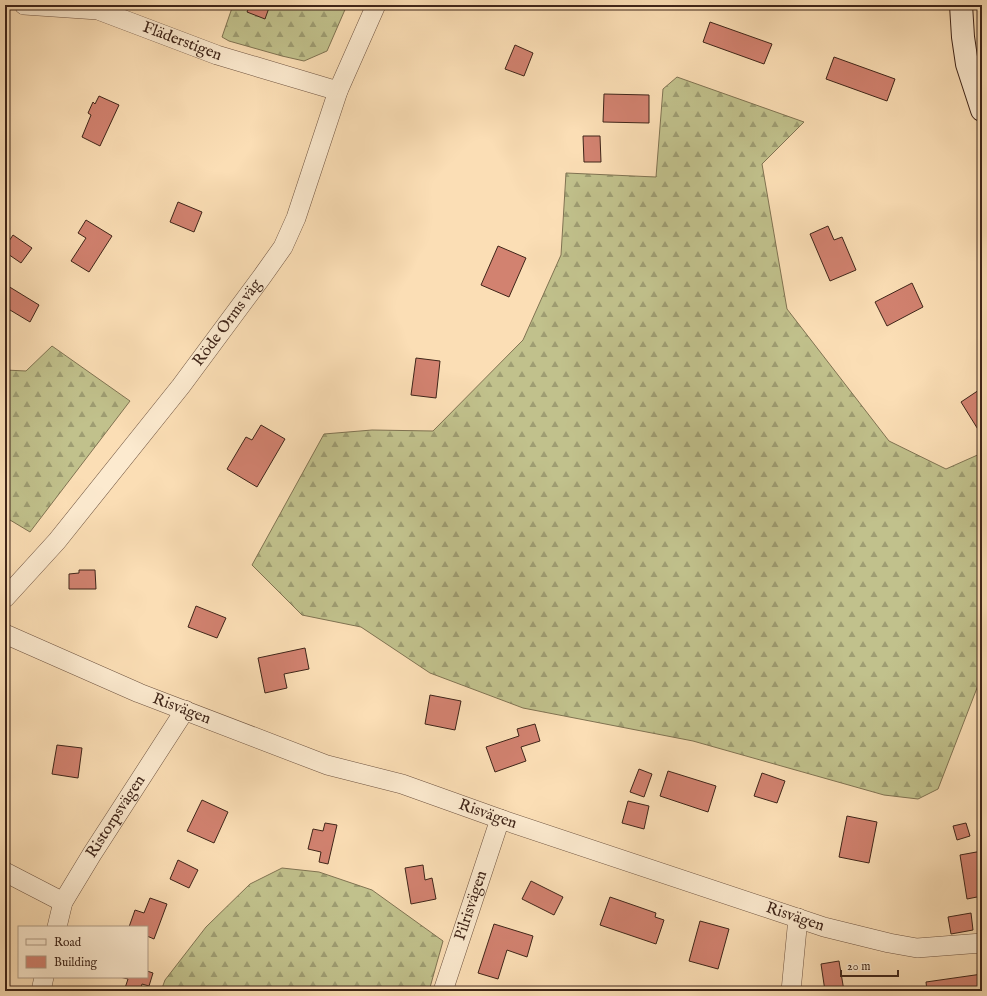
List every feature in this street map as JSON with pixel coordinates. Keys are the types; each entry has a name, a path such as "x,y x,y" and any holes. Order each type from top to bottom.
{"street":[{"name":"Fläderstigen","path":"24,5 98,10 217,55 338,91"},
{"name":"Röde Orms väg","path":"5,598 57,541 177,392 283,246 296,218 338,91 376,5"},
{"path":"961,5 963,37 967,64 982,110"},
{"name":"Risvägen","path":"5,634 139,693 327,765 402,784 500,820 824,927 917,948 982,943"},
{"name":"Ristorpsvägen","path":"57,926 63,902 92,854 185,710"},
{"name":"Pilrisvägen","path":"443,991 500,820"},
{"path":"5,872 63,902"},
{"path":"791,991 798,918"},
{"path":"40,991 44,978"}],"green space":[{"path":"233,5 347,5 327,51 304,61 229,41 222,37"},
{"path":"677,77 804,122 762,164 787,309 889,441 946,469 982,453 982,675 938,789 918,799 884,795 693,741 523,708 430,673 361,627 302,615 252,565 324,434 372,430 433,431 523,340 561,255 566,173 656,177 663,89"},
{"path":"52,346 130,401 30,532 5,517 5,370 26,371"},
{"path":"282,868 319,872 372,890 443,941 429,991 161,991 165,980 206,927 250,884"}],"building":[{"path":"250,5 270,5 265,19 247,12"},
{"path":"710,22 772,44 764,64 703,42"},
{"path":"515,45 533,53 524,76 505,69"},
{"path":"834,57 895,79 887,101 826,79"},
{"path":"604,94 649,95 649,123 603,122"},
{"path":"99,96 119,105 100,146 82,137 91,115 88,113 93,102 95,104"},
{"path":"583,136 600,136 601,162 584,162"},
{"path":"178,202 202,212 194,232 170,222"},
{"path":"86,220 112,236 89,272 71,261 86,238 78,233"},
{"path":"828,226 834,240 842,237 856,270 830,281 810,234"},
{"path":"13,235 32,248 21,263 5,252 5,247"},
{"path":"498,246 526,258 509,297 481,285"},
{"path":"912,283 923,307 887,326 875,302"},
{"path":"8,286 39,305 30,322 5,307 5,292"},
{"path":"416,358 440,361 436,398 411,395"},
{"path":"982,388 982,429 979,431 961,402"},
{"path":"261,425 285,439 257,487 227,469 246,437 252,440"},
{"path":"79,570 95,570 96,589 69,589 69,574 79,573"},
{"path":"196,606 226,618 217,638 188,627"},
{"path":"305,648 309,669 284,674 287,688 265,693 258,658"},
{"path":"430,695 461,701 455,730 425,724"},
{"path":"535,724 540,741 521,747 526,761 495,772 486,747 519,736 517,729"},
{"path":"57,745 82,748 78,778 52,774"},
{"path":"639,769 652,774 644,797 630,792"},
{"path":"668,771 716,786 708,812 660,796"},
{"path":"762,773 785,781 777,803 754,796"},
{"path":"202,800 228,812 214,843 187,831"},
{"path":"628,801 649,806 644,829 622,823"},
{"path":"847,816 877,822 869,863 839,857"},
{"path":"325,823 337,825 328,864 319,862 321,852 308,849 313,829 323,831"},
{"path":"966,823 970,836 957,840 953,826"},
{"path":"982,851 982,896 967,899 960,855"},
{"path":"178,860 198,870 189,888 170,879"},
{"path":"423,865 425,880 432,878 436,899 411,904 405,868"},
{"path":"531,881 563,897 554,915 522,899"},
{"path":"610,897 656,913 655,917 664,920 656,944 600,925"},
{"path":"150,898 167,904 154,939 148,936 148,926 129,926 135,910 144,913"},
{"path":"971,913 973,930 951,934 948,917"},
{"path":"700,921 729,929 718,969 689,961"},
{"path":"494,924 533,936 527,957 507,950 498,979 478,973"},
{"path":"839,961 844,991 825,991 821,964"},
{"path":"148,971 153,973 149,986 142,984 140,991 124,991 128,979 124,978 148,978"},
{"path":"982,974 982,991 927,991 926,982"},
{"path":"921,990 921,991 903,991"}]}
